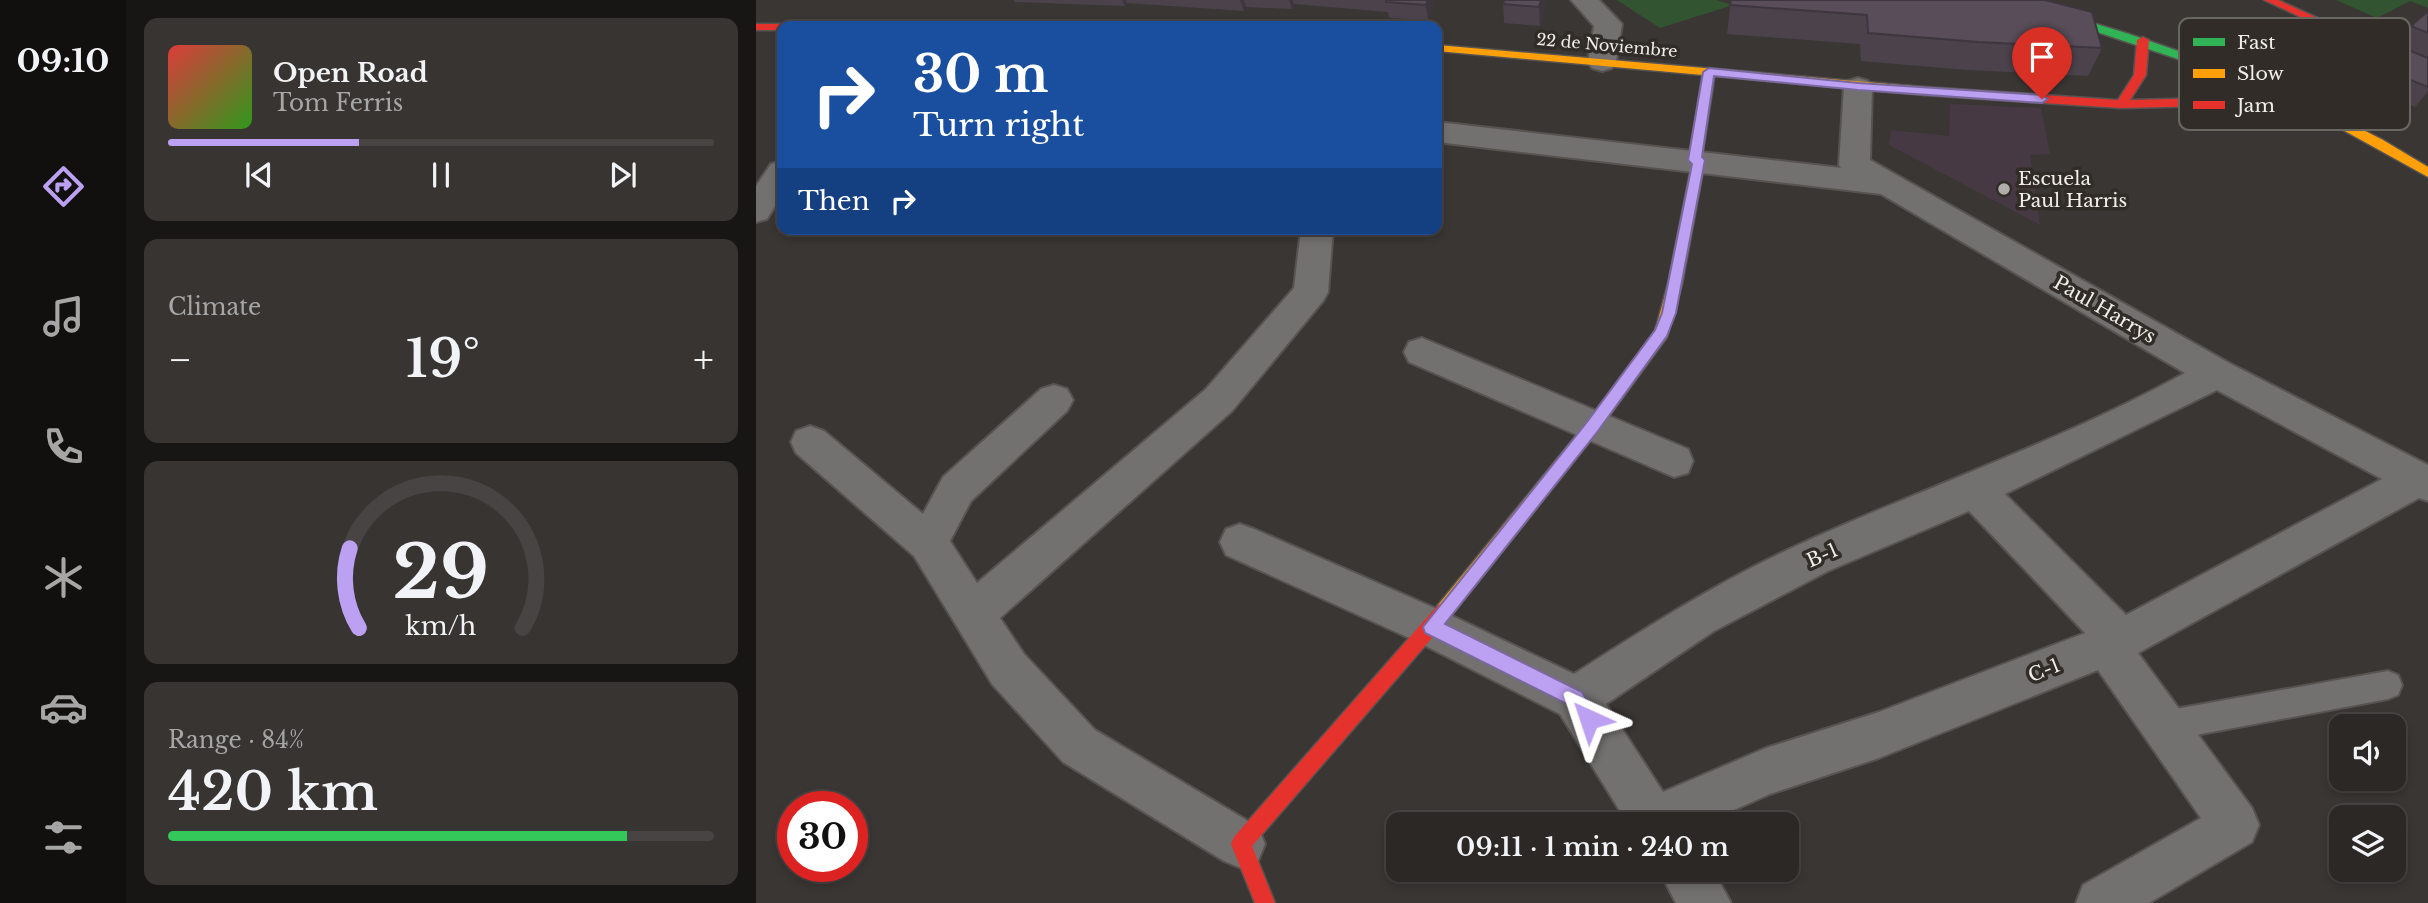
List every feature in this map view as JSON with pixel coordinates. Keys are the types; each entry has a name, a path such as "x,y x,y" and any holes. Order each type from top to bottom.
{"street":[{"path":"1584,0 1608,24 1602,62"},
{"path":"2006,0 2143,40 2179,54"},
{"path":"2269,0 2309,18"},
{"path":"756,27 777,27"},
{"path":"2121,104 2137,86 2141,76 2143,40"},
{"name":"22 de Noviembre","path":"1442,48 1858,87 2121,104 2179,103"},
{"path":"2410,64 2428,72"},
{"path":"1241,844 1432,627 1593,426 1662,332 1669,313 1697,160 1709,72"},
{"name":"Paul Harrys","path":"1858,87 1854,165 2216,373 2423,481"},
{"path":"2355,130 2428,173"},
{"path":"1442,132 1888,184"},
{"path":"756,211 777,178"},
{"path":"972,615 1219,400 1311,292 1316,235"},
{"path":"1422,352 1674,461"},
{"name":"B-1","path":"1576,698 1710,611 1813,558 1975,490 2179,394 2216,373"},
{"path":"928,543 957,489 1054,400"},
{"path":"810,442 928,543 1008,668 1079,746 1241,844 1265,903"},
{"name":"C-1","path":"1678,812 1766,772 1879,735 2113,643 2423,481"},
{"path":"1975,490 2113,643 2164,726 2235,825 2101,903"},
{"path":"1240,542 1432,627 1576,698 1647,812"},
{"path":"1692,882 1706,903"}],"lane":[{"path":"2164,726 2388,685"}],"shaded area":[{"name":"Escuela Paul Harris","path":"1950,104 2041,108 2050,154 2030,155 2040,225 1889,145 1891,130 1949,136"}],"green space":[{"path":"1617,0 1716,0 1733,5 1660,28"},
{"path":"2336,0 2428,0 2428,8 2410,1 2377,18"}],"building":[{"path":"1386,0 1428,0 1426,5"},
{"path":"1504,0 1541,0 1539,7 1503,4"},
{"path":"1731,0 2045,0 2092,12 2102,48 1868,33 1867,15 1730,5"},
{"path":"2428,11 2428,33 2411,26"},
{"path":"2410,51 2428,58 2428,87 2410,80"}],"traffic: fast":[{"path":"2006,0 2086,23 2179,55"}],"traffic: slow":[{"path":"1442,48 1924,91"},
{"path":"2354,130 2428,173"},
{"path":"1444,611 1593,426 1662,333 1675,284"}],"traffic: jam":[{"path":"2269,0 2309,18"},
{"path":"756,27 777,27"},
{"path":"1924,91 2121,104 2140,75 2143,40"},
{"path":"2410,64 2428,72"},
{"path":"1675,284 1699,160 1695,160 1709,72"},
{"path":"2121,104 2179,103"},
{"path":"1265,903 1241,844 1444,611"}],"place":[{"name":"Escuela Paul Harris","path":"2004,189"}],"route":[{"path":"1589,719 1576,698 1432,627 1593,426 1662,332 1669,313 1699,160 1695,160 1709,72 1858,87 2042,99"}]}
